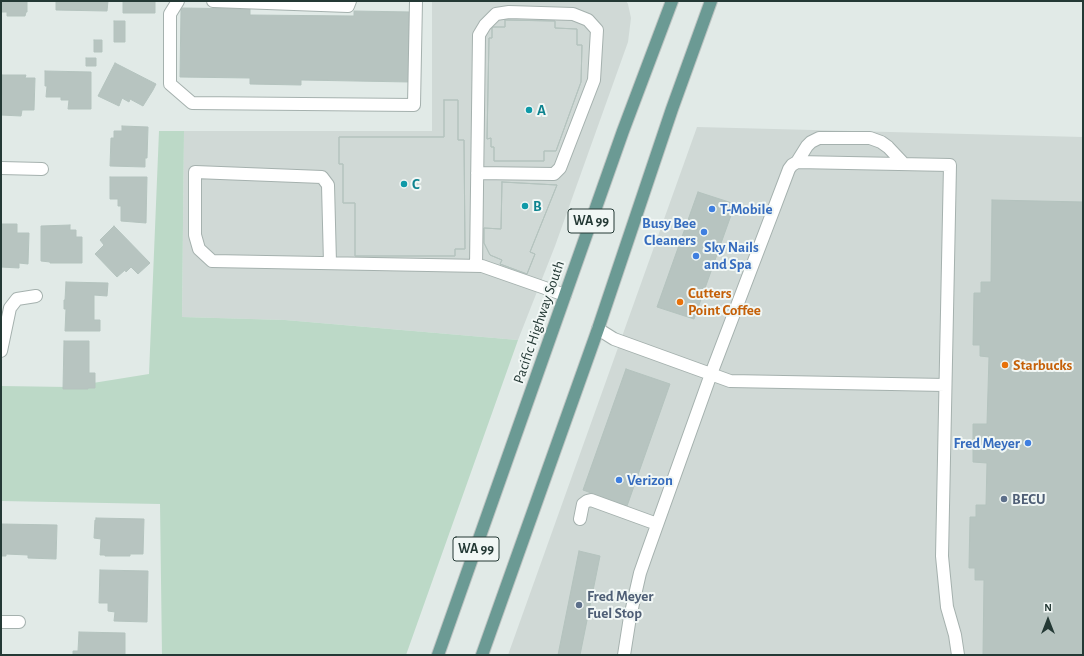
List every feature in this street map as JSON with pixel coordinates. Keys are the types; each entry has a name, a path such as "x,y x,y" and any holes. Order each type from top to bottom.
{"main road":[{"name":"Pacific Highway South","path":"438,655 623,131 672,1"},
{"name":"WA 99","path":"482,655 598,330 672,108 711,1"}],"street":[{"path":"178,1 170,14 170,84 192,103 414,105 416,1"},
{"path":"213,1 348,6 350,1"},
{"path":"476,266 478,35 496,14 509,12 573,14 588,20 597,30 594,80 560,168 554,174 477,173"},
{"path":"624,655 630,617 640,573 711,374 789,169 797,162 807,146 819,138 870,138 881,142 888,147 904,164"},
{"path":"797,162 950,165 942,556 947,607 955,635 958,655"},
{"path":"1,168 42,169"},
{"path":"330,264 328,185 322,177 195,172 195,235 199,249 212,261 330,264 482,266 565,295"},
{"path":"1,351 10,308 17,299 36,296"},
{"path":"598,330 614,339 730,381 945,385"},
{"path":"580,519 583,504 591,500 657,524"},
{"path":"1,622 19,622"}],"shaded area":[{"path":"432,1 626,1 628,4 631,18 628,42 555,246 518,340 285,320 182,317 184,131 432,131"},
{"path":"697,127 1083,137 1083,655 508,655"}],"green space":[{"path":"159,131 184,131 182,317 285,320 518,340 406,655 162,655 160,504 1,501 1,386 68,387 149,374"}],"building":[{"path":"1,1 27,1 27,12 25,16 7,16 7,12 1,12"},
{"path":"56,1 108,1 107,11 56,10"},
{"path":"123,1 155,1 155,13 123,13"},
{"path":"181,8 250,9 250,15 354,16 354,11 411,12 410,82 301,80 301,85 250,84 250,78 180,77"},
{"name":"A","path":"505,20 555,21 555,28 577,29 577,45 582,45 581,82 556,151 544,151 544,161 494,161 494,147 491,147 491,138 487,139 489,38 492,38 492,27 505,27"},
{"name":"A","path":"505,20 555,21 555,28 577,29 577,45 582,45 581,82 556,151 544,151 544,161 494,161 494,147 491,147 491,138 487,139 489,38 492,38 492,27 505,27"},
{"path":"114,21 125,21 125,42 114,42"},
{"path":"94,40 102,40 102,52 94,52"},
{"path":"86,58 96,58 96,66 86,66"},
{"path":"115,63 156,84 143,106 130,99 129,102 122,98 119,106 98,96"},
{"path":"45,71 91,72 91,109 68,109 69,100 61,100 61,97 46,97 47,86 45,86"},
{"path":"2,75 26,75 25,78 35,78 34,110 22,110 21,116 1,115"},
{"name":"C","path":"444,100 458,100 458,140 464,140 465,249 455,249 455,256 355,256 355,203 343,203 343,164 339,164 339,137 444,137"},
{"name":"C","path":"444,100 458,100 458,140 464,140 465,249 455,249 455,256 355,256 355,203 343,203 343,164 339,164 339,137 444,137"},
{"path":"122,126 148,127 147,158 145,158 145,167 110,166 111,138 114,138 114,131 122,131"},
{"path":"110,177 147,177 146,223 121,221 121,206 118,206 118,199 110,199"},
{"name":"B","path":"502,182 557,185 530,252 535,254 527,274 500,264 502,260 490,255 484,243 484,228 501,229"},
{"name":"B","path":"502,182 557,185 530,252 535,254 527,274 500,264 502,260 490,255 484,243 484,228 501,229"},
{"path":"698,192 735,204 694,319 657,307"},
{"name":"Fred Meyer","path":"992,200 1083,202 1083,655 983,655 984,580 975,580 975,568 969,568 970,517 976,517 976,505 986,505 987,463 973,462 973,424 987,424 989,357 980,356 980,345 973,345 974,293 981,293 981,282 991,282"},
{"path":"1,224 17,224 17,233 29,233 28,264 19,263 19,268 1,267"},
{"path":"70,225 70,230 76,230 76,237 82,237 82,263 50,263 41,261 41,226"},
{"path":"114,226 150,263 138,274 131,267 117,277 95,254 104,245 100,240"},
{"path":"66,282 108,283 107,296 94,295 94,320 100,320 100,331 65,331 66,309 64,309 64,300"},
{"path":"64,341 89,341 89,373 95,373 95,388 63,389"},
{"path":"626,369 670,384 627,506 583,490"},
{"path":"96,518 144,519 143,554 130,554 130,556 100,555 101,539 94,538"},
{"path":"1,524 57,525 56,559 28,558 28,555 6,554 6,556 1,556"},
{"name":"Fred Meyer Fuel Stop","path":"579,551 600,556 580,655 558,655"},
{"path":"100,570 148,571 147,622 114,621 115,612 108,611 108,603 99,603"},
{"path":"79,632 125,633 125,655 73,655 73,651 78,651"}],"place":[{"name":"A","path":"529,110"},
{"name":"C","path":"404,184"},
{"name":"B","path":"525,206"},
{"name":"T-Mobile","path":"712,209"},
{"name":"Busy Bee Cleaners","path":"704,232"},
{"name":"Sky Nails and Spa","path":"696,256"},
{"name":"Cutters Point Coffee","path":"680,302"},
{"name":"Starbucks","path":"1005,365"},
{"name":"Fred Meyer","path":"1028,443"},
{"name":"Verizon","path":"619,480"},
{"name":"BECU","path":"1004,499"},
{"name":"Fred Meyer Fuel Stop","path":"579,605"}]}
